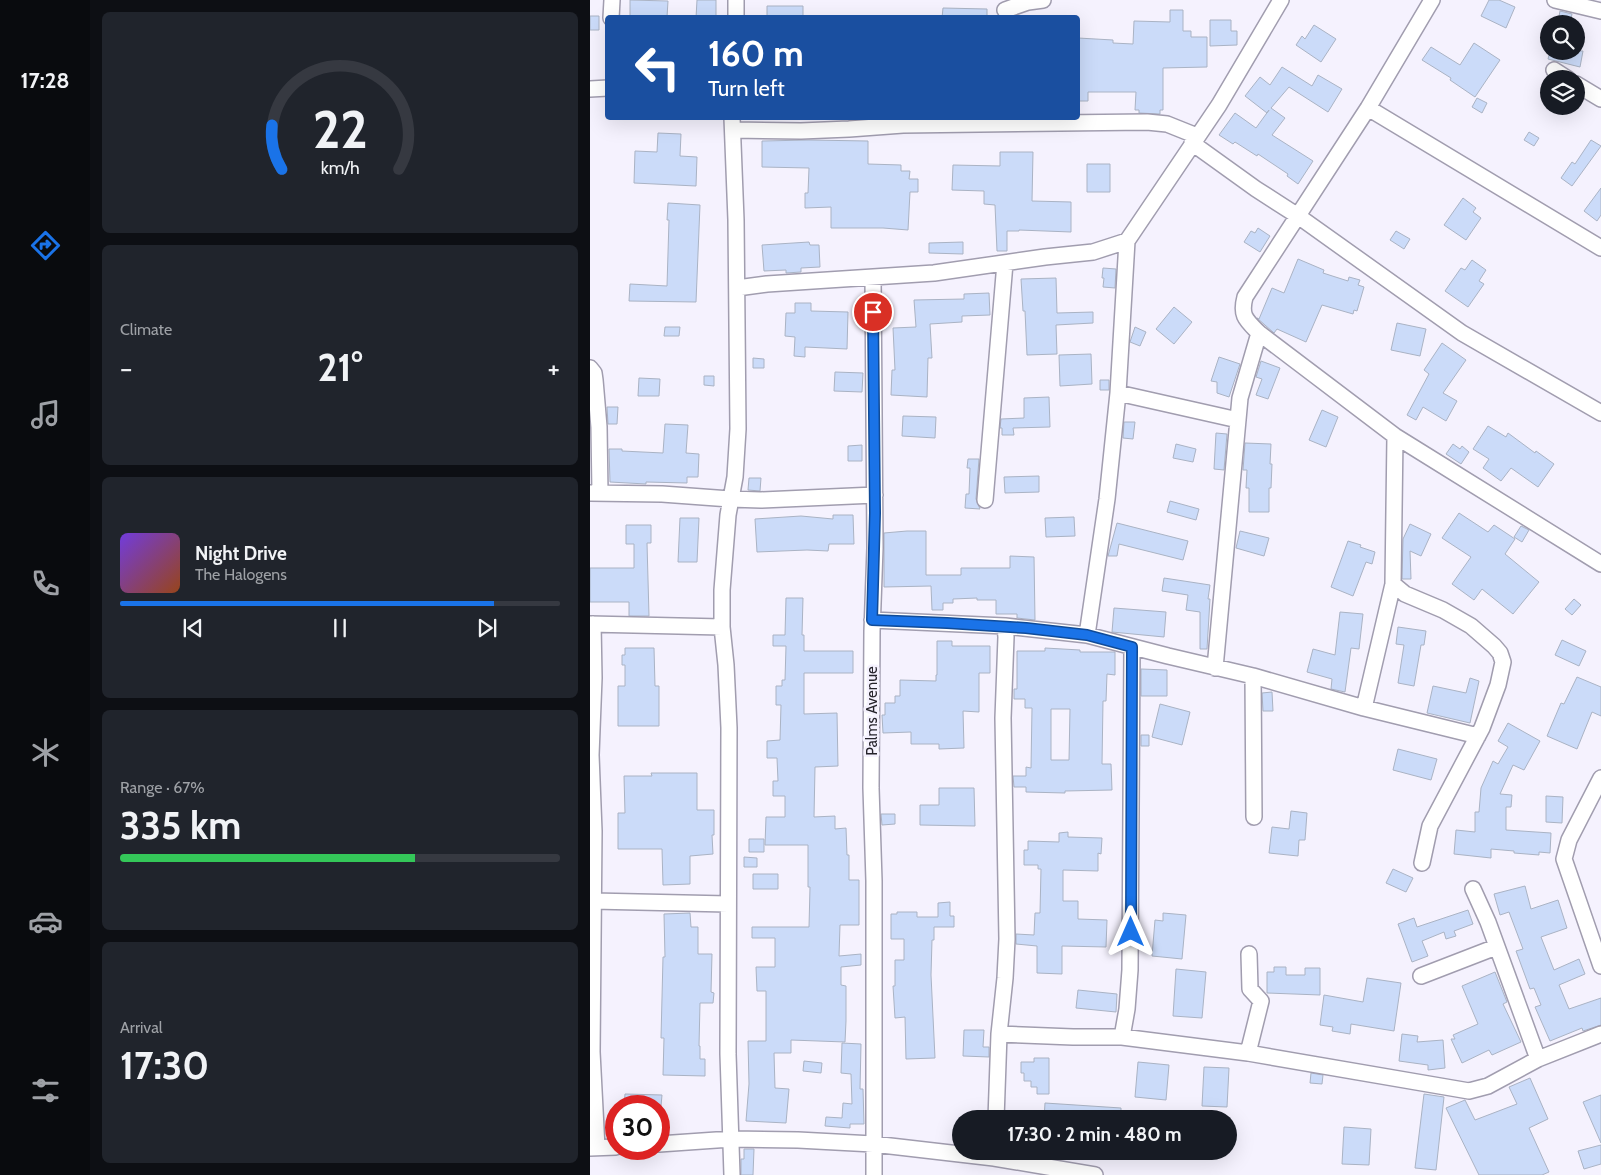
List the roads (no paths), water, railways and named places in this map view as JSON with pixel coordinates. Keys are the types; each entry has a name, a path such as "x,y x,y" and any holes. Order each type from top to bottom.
{"street":[{"path":"611,15 612,0"},
{"path":"736,0 736,15"},
{"path":"1005,9 1028,2 1043,0"},
{"path":"1432,0 1368,108 1245,297 1242,307 1245,319 1259,333 1395,436 1601,564"},
{"path":"1555,0 1601,11"},
{"path":"1087,635 1106,499 1118,393 1126,241 1218,105 1274,3"},
{"path":"590,89 605,87"},
{"path":"1585,89 1601,99"},
{"path":"1368,108 1601,248"},
{"path":"732,1175 728,1054 729,728 722,627 722,590 730,500 735,477 738,429 736,220 732,124 801,131 849,130 986,121 1147,122 1167,124 1195,140 1256,189 1298,216 1462,333 1601,413"},
{"path":"737,288 767,284 934,273 1093,252 1126,241"},
{"path":"985,500 1005,263"},
{"name":"Palms Avenue","path":"873,278 875,495 871,788 874,881 874,1175"},
{"path":"1215,668 1240,398 1259,333"},
{"path":"590,368 594,373 599,427 595,493 662,494 730,500 875,495"},
{"path":"1118,393 1238,420"},
{"path":"1364,708 1393,584 1395,436"},
{"path":"1393,584 1406,594 1443,610 1471,626 1494,646 1503,662 1498,685 1478,736 1430,826 1422,863"},
{"path":"872,620 1005,626 1087,635 1253,676 1364,708 1478,736"},
{"path":"594,1148 591,1004 594,831 590,755 594,678 592,624 722,627"},
{"path":"996,1110 999,1034 1007,939 1003,718 1005,626"},
{"path":"1122,1037 1127,1009 1130,970 1132,647"},
{"path":"1253,676 1254,817"},
{"path":"1601,778 1569,840 1564,859 1601,966"},
{"path":"1473,889 1488,922 1538,1059"},
{"path":"594,901 728,904"},
{"path":"1421,976 1496,947"},
{"path":"1248,1053 1261,1001 1250,989 1249,954"},
{"path":"999,1034 1073,1038 1122,1037 1248,1053 1430,1086 1469,1091 1488,1086 1538,1059 1601,1034"},
{"path":"670,1143 731,1139 798,1140 952,1151"},
{"path":"1019,1160 1094,1175"}]}
